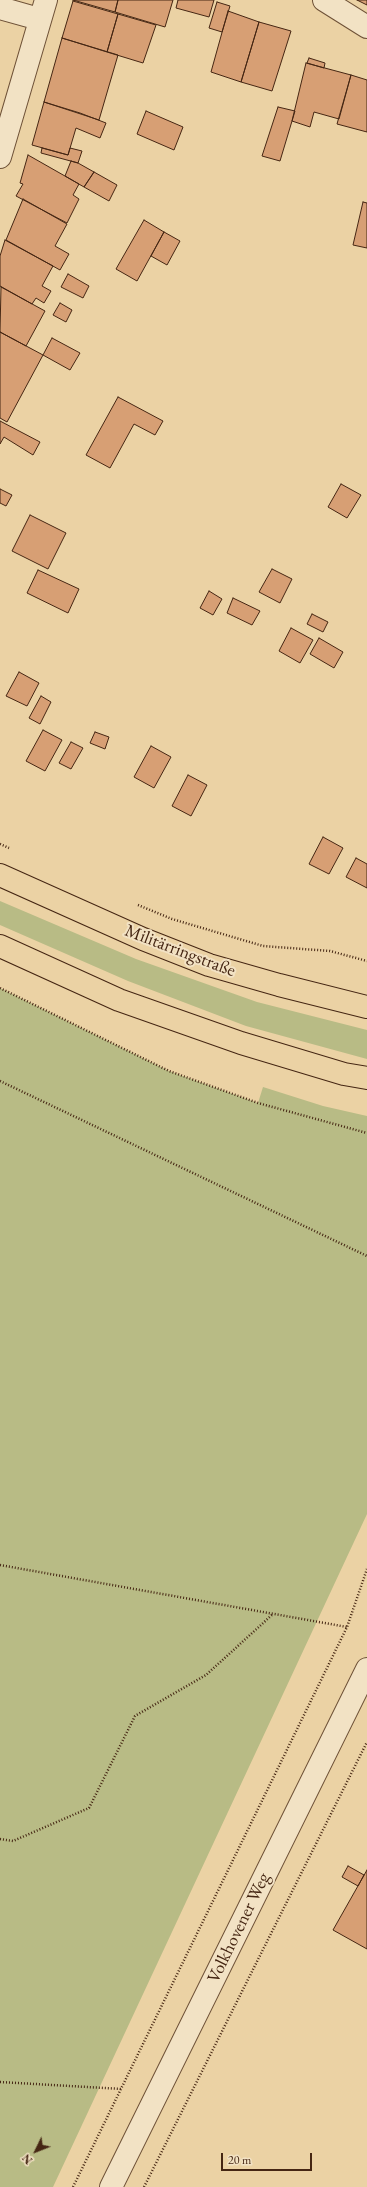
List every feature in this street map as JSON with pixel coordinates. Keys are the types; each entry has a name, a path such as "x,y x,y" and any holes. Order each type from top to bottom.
{"main road":[{"name":"Militärringstraße","path":"0,875 143,939 210,965 279,985 367,1007"},
{"path":"0,946 119,1000 240,1043 344,1074 367,1078"},
{"path":"344,1074 367,1086"}],"street":[{"path":"324,0 367,27"},
{"path":"0,8 42,10 0,157"},
{"name":"Volkhovener Weg","path":"111,2187 367,1669"}],"path":[{"path":"0,844 14,850"},
{"path":"135,904 172,919 263,946 330,951 367,961"},
{"path":"0,988 168,1071 258,1103 367,1133"},
{"path":"0,1081 367,1256"},
{"path":"0,1565 347,1627"},
{"path":"73,2187 347,1627 367,1570"},
{"path":"0,1839 13,1841 89,1808 135,1716 206,1675 273,1614"},
{"path":"144,2187 367,1742"},
{"path":"0,2082 122,2089"}],"green space":[{"path":"0,901 136,959 257,1002 367,1030 367,1059 246,1026 128,981 0,925"},
{"path":"0,988 169,1071 258,1103 263,1087 323,1106 367,1116 367,1514 53,2187 0,2187"}],"building":[{"path":"73,0 118,0 115,12"},
{"path":"118,0 173,0 165,27 115,12"},
{"path":"178,0 214,0 209,17 176,8"},
{"path":"357,0 367,0 367,5"},
{"path":"73,1 118,14 107,52 62,38"},
{"path":"217,2 230,6 222,32 209,28"},
{"path":"228,11 259,22 241,82 211,72"},
{"path":"118,14 156,25 143,63 107,52"},
{"path":"259,22 291,31 272,91 241,82"},
{"path":"62,38 118,55 99,120 44,102"},
{"path":"309,58 325,63 324,68 307,63"},
{"path":"306,63 351,75 339,119 314,112 310,127 292,121"},
{"path":"351,75 367,80 367,132 337,124"},
{"path":"44,102 106,123 100,138 76,128 68,155 32,145"},
{"path":"278,107 295,111 280,161 262,156"},
{"path":"146,111 183,127 174,150 137,134"},
{"path":"42,148 68,155 70,148 82,151 78,163 41,153"},
{"path":"28,155 79,184 73,195 79,199 67,223 16,196 23,184 20,183"},
{"path":"71,161 78,163 94,172 84,187 65,176"},
{"path":"94,172 117,185 109,201 84,187"},
{"path":"23,199 67,224 55,246 69,254 60,270 6,240"},
{"path":"363,202 367,203 367,248 353,245"},
{"path":"144,220 164,232 137,281 116,269"},
{"path":"164,232 180,241 167,265 151,256"},
{"path":"5,240 53,266 42,286 51,291 44,303 36,298 32,304 0,286 0,256"},
{"path":"68,274 89,286 83,298 61,287"},
{"path":"1,287 45,311 26,346 0,332"},
{"path":"60,303 72,310 66,322 53,315"},
{"path":"0,332 43,355 7,422 0,418"},
{"path":"52,338 80,353 70,370 43,355"},
{"path":"118,397 163,421 155,435 134,424 110,468 86,455"},
{"path":"0,421 40,442 33,455 4,437 0,444"},
{"path":"341,484 361,495 347,518 328,507"},
{"path":"0,489 12,495 6,506 0,503"},
{"path":"30,515 66,533 48,569 12,551"},
{"path":"272,569 292,579 280,603 259,592"},
{"path":"38,570 79,589 68,613 27,593"},
{"path":"209,591 222,599 213,615 200,608"},
{"path":"233,598 260,611 252,625 227,613"},
{"path":"312,614 328,622 323,632 307,624"},
{"path":"291,628 313,640 300,663 279,651"},
{"path":"319,638 343,652 334,668 310,654"},
{"path":"19,672 39,683 27,706 6,696"},
{"path":"41,696 51,702 40,724 29,718"},
{"path":"43,730 62,740 45,771 26,761"},
{"path":"95,732 109,737 105,749 90,743"},
{"path":"71,742 83,748 71,769 59,763"},
{"path":"151,746 171,757 154,788 134,777"},
{"path":"188,775 207,785 191,816 172,806"},
{"path":"323,837 343,848 329,874 309,864"},
{"path":"356,858 367,864 367,888 346,877"},
{"path":"348,1866 364,1875 358,1886 342,1877"},
{"path":"367,1870 367,1949 333,1930"}]}
